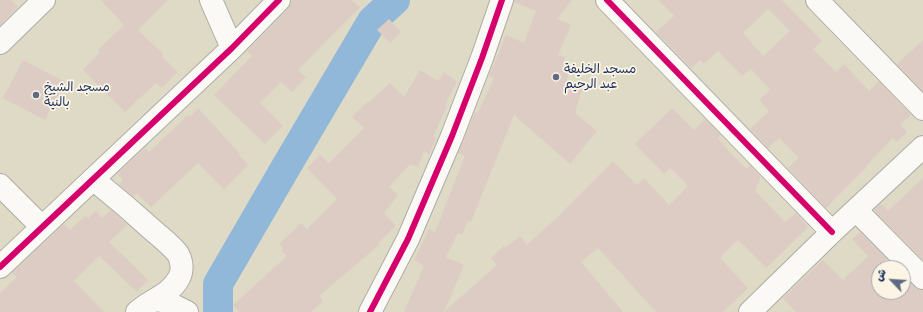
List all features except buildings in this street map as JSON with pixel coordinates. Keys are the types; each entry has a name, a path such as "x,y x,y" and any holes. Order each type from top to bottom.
{"street":[{"path":"0,43 44,0"},
{"path":"211,0 232,48"},
{"path":"0,267 232,48 279,0"},
{"path":"370,312 408,239 452,136 482,58 502,0"},
{"path":"607,0 832,232"},
{"path":"817,0 923,109"},
{"path":"750,312 832,232 923,147"},
{"path":"93,179 139,218 178,255 182,266 179,279 156,300 145,305 137,312"},
{"path":"0,185 42,227"},
{"path":"856,210 923,278"},
{"path":"156,300 167,302 187,312"}],"waterway":[{"path":"218,312 218,284 372,21 395,0"}],"cycle path":[{"path":"0,267 232,48 279,0"},
{"path":"370,312 408,239 452,136 482,58 502,0"},
{"path":"607,0 832,232"}],"place":[{"name":"مسجد الخليفة عبد الرحيم","path":"556,77"},
{"name":"مسجد الشيخ بالنية","path":"36,95"}]}
